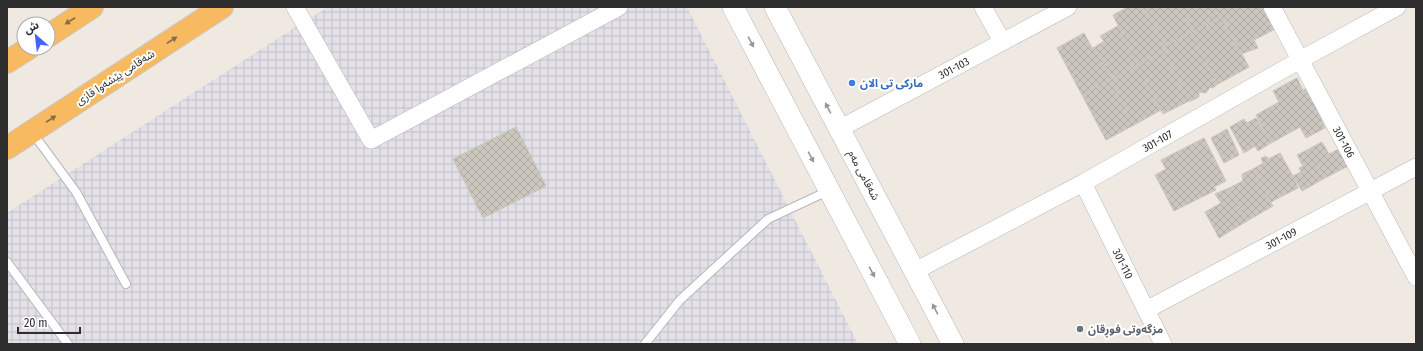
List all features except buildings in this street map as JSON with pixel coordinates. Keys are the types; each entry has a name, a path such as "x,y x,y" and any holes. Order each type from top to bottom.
{"highway":[{"path":"56,31 92,7"},
{"name":"شەقامی پێشەوا قازی","path":"7,148 222,7"},
{"path":"7,62 16,56"}],"street":[{"path":"295,7 371,140 619,7"},
{"path":"733,7 910,344"},
{"name":"شەقامی مەم","path":"775,7 953,344"},
{"path":"983,7 1002,41"},
{"name":"301-103","path":"839,129 1068,7"},
{"name":"301-106","path":"1272,7 1416,277"},
{"name":"301-107","path":"915,271 1082,183 1397,7"},
{"name":"301-109","path":"1146,310 1416,167"},
{"name":"301-110","path":"1082,183 1163,344"}],"lane":[{"path":"31,132 76,192 126,284"},
{"path":"645,344 680,300 768,219 829,190"},
{"path":"7,262 68,344"}],"shaded area":[{"path":"328,7 687,7 858,344 7,344 7,213"}],"place":[{"name":"مارکی تی الان","path":"852,83"},
{"name":"مزگەوتی فوڕقان","path":"1080,329"}]}
